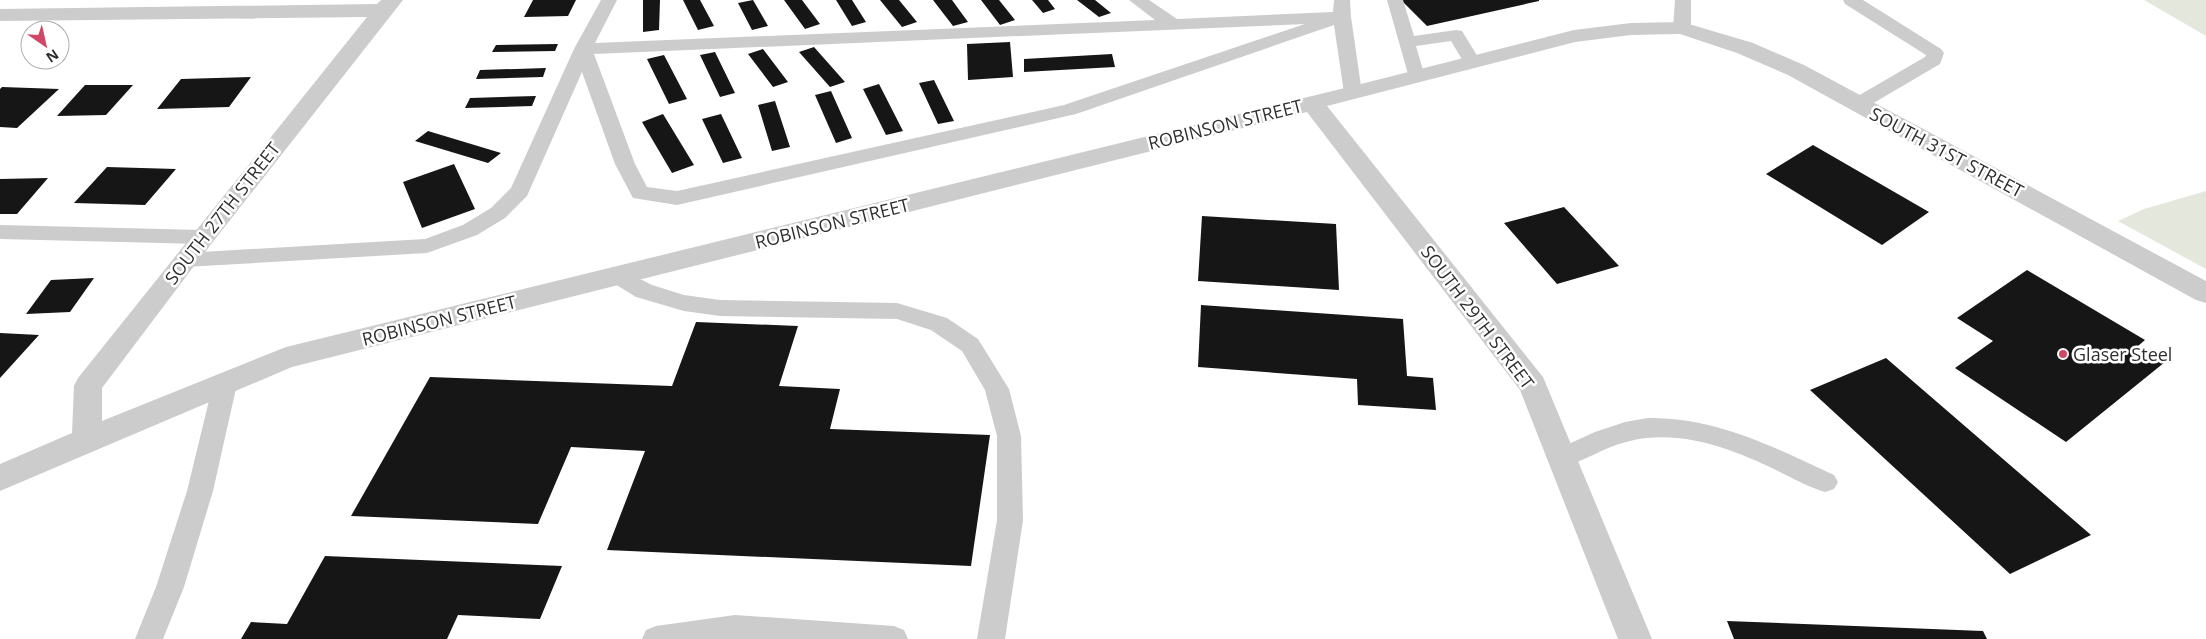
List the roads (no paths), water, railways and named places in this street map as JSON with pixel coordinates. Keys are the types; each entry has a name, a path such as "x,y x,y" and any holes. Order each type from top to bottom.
{"street":[{"path":"0,15 388,5"},
{"name":"SOUTH 27TH STREET","path":"87,440 88,386 202,237 388,5"},
{"name":"ROBINSON STREET","path":"0,478 286,358 1353,93 1574,36 1632,29 1682,28"},
{"name":"SOUTH 31ST STREET","path":"1682,28 1762,55 1796,70 2206,293"},
{"name":"SOUTH 29TH STREET","path":"1312,103 1533,385 1634,639"}],"lane":[{"path":"185,260 427,246 470,230 498,213 520,191 583,49 609,0"},
{"path":"1137,0 1175,25"},
{"path":"1395,0 1416,77"},
{"path":"1682,28 1683,0"},
{"path":"1851,0 1935,53 1934,60 1858,104"},
{"path":"583,49 625,164 640,193 677,198 1069,110 1342,8"},
{"path":"583,49 1175,25 1342,8"},
{"path":"1342,8 1353,93"},
{"path":"1406,42 1456,35 1472,62"},
{"path":"0,232 202,237"},
{"path":"618,276 644,292 684,303 720,308 897,311 939,324 970,345 997,389 1009,436 1010,520 991,639"},
{"path":"149,639 170,587 200,491 225,384"},
{"path":"1562,458 1605,438 1649,428 1685,429 1749,446 1825,482"},
{"path":"656,639 736,628 894,639"}],"place":[{"name":"Glaser Steel","path":"2063,354"}]}
